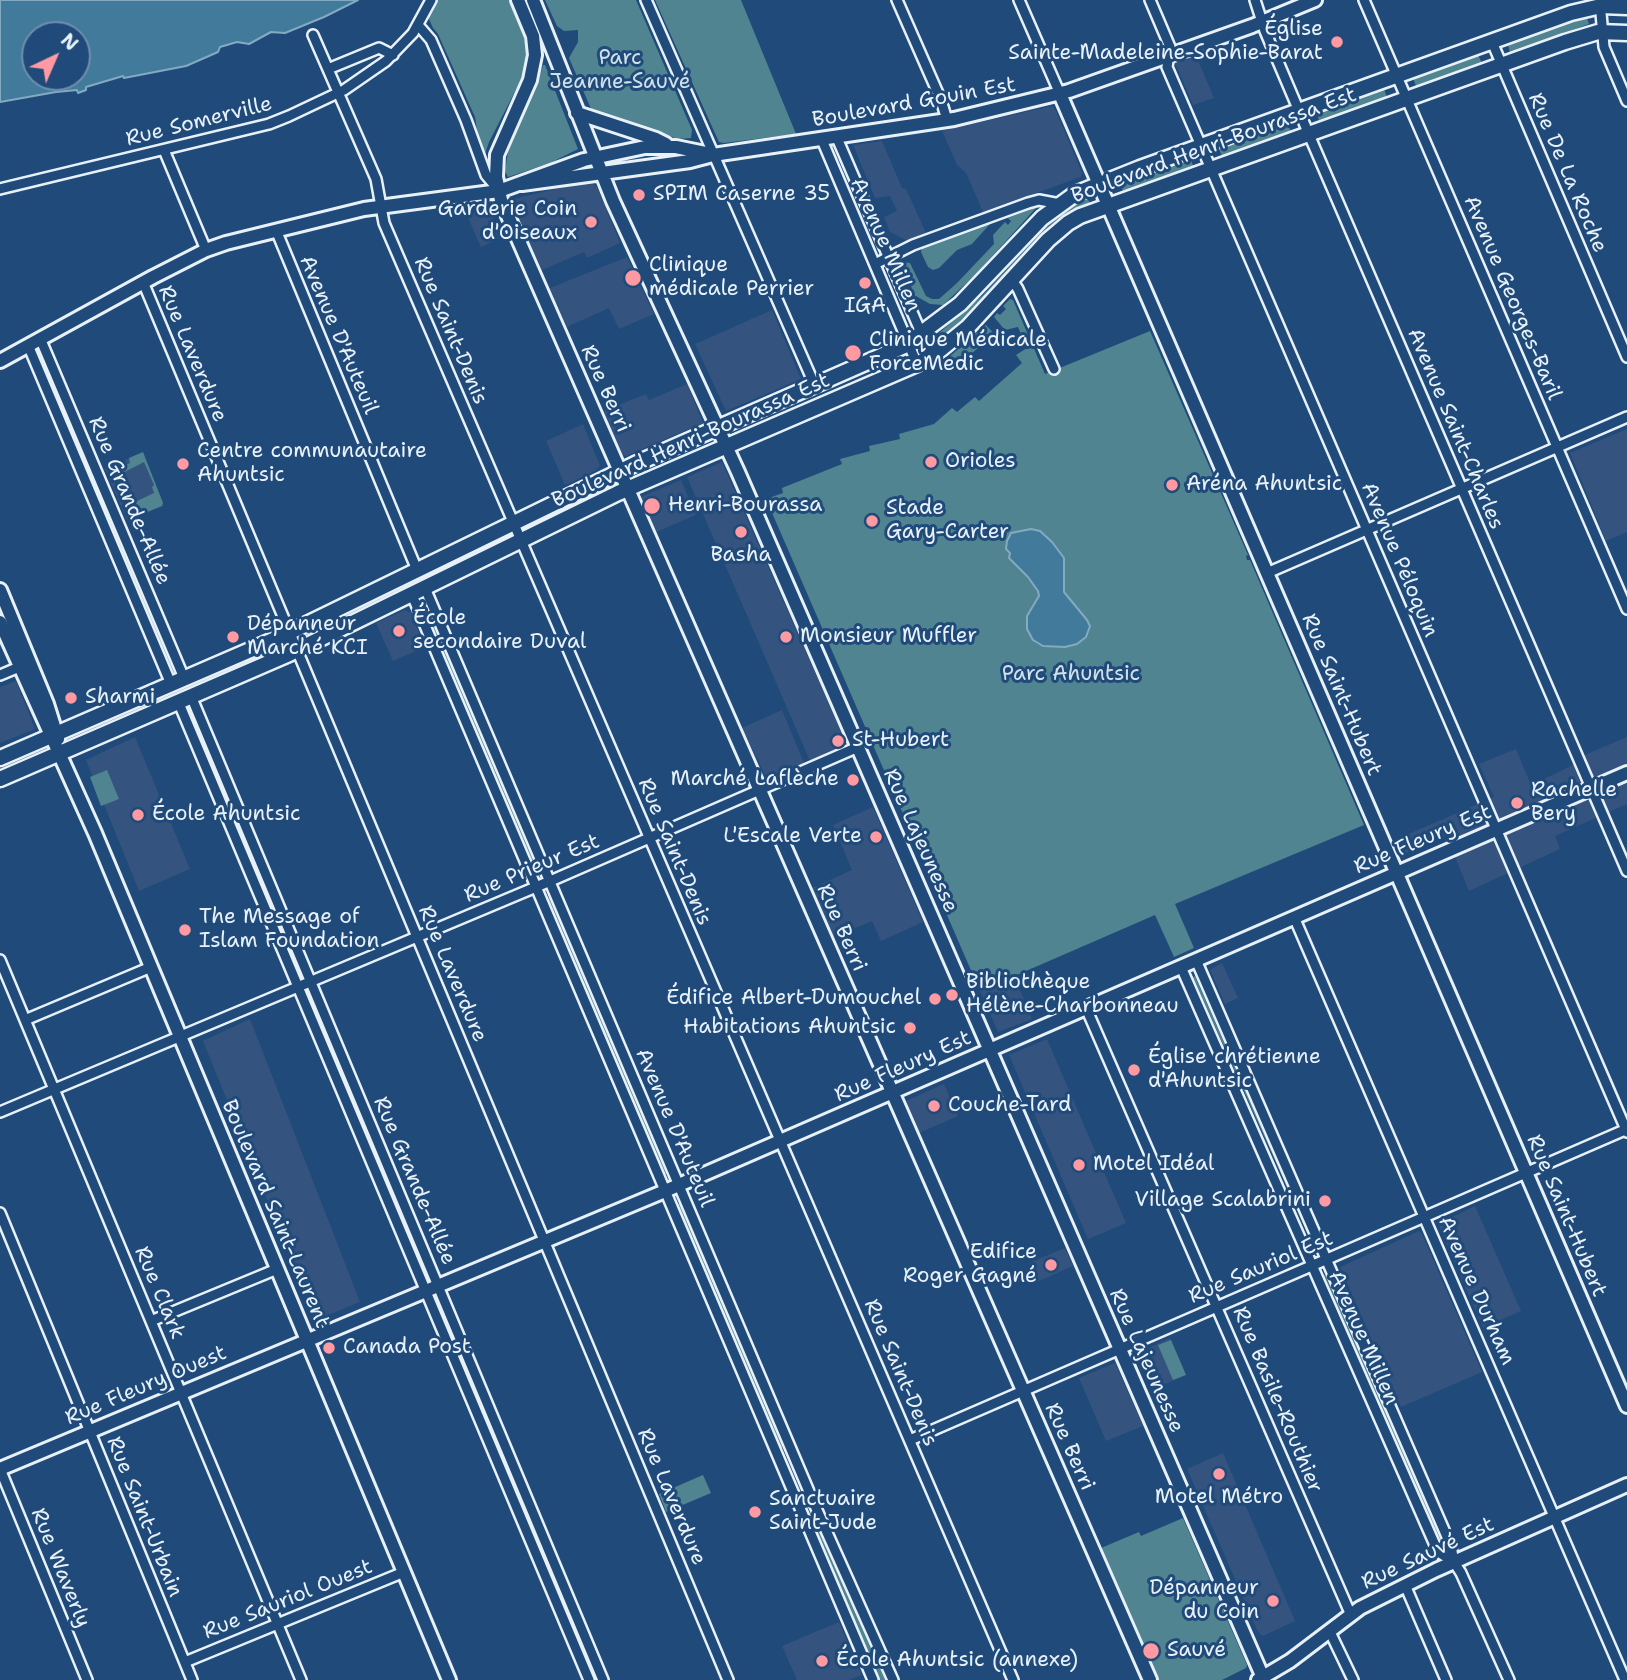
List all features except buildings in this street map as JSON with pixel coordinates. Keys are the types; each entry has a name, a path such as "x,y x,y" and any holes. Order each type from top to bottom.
{"main road":[{"path":"518,0 534,21"},
{"path":"533,0 534,21"},
{"name":"Boulevard Gouin Est","path":"522,184 692,161 713,155 947,120 1060,93 1262,22 1315,0"},
{"name":"Boulevard Henri-Bourassa Est","path":"0,758 290,632 620,471 909,344 965,299 1032,228 1075,194 1571,13 1601,3 1627,7"},
{"name":"Rue Lajeunesse","path":"534,21 577,113 615,206 727,447 1262,1679"},
{"name":"Rue Berri","path":"534,21 534,68 499,149 495,173 499,191 1150,1680"},
{"name":"Boulevard Henri-Bourassa Est","path":"0,779 62,756 185,698 298,651 628,489 917,364 965,330 1063,226 1080,216 1565,42 1602,31 1627,33"},
{"name":"Rue Saint-Hubert","path":"1060,93 1627,1406"},
{"path":"577,113 656,139 670,147"},
{"name":"Boulevard Gouin Est","path":"0,361 206,250 276,230 381,206 499,191 595,158 645,147 670,147 713,155"},
{"name":"Boulevard Saint-Laurent","path":"0,590 25,665 53,735 449,1680"},
{"name":"Boulevard Saint-Laurent","path":"0,622 25,665"},
{"name":"Rue Fleury Est","path":"307,1340 679,1185 1627,772"},
{"name":"Rue Fleury Ouest","path":"0,1469 307,1340"},
{"name":"Rue Sauvé Est","path":"1262,1679 1290,1661 1350,1613 1454,1562 1627,1485"}],"street":[{"name":"Rue Somerville","path":"0,189 269,124 339,93 365,77 393,55 418,24 430,0"},
{"path":"646,0 815,386"},
{"path":"897,0 941,100 947,120"},
{"name":"Rue Saint-Hubert","path":"1018,0 1060,93"},
{"name":"Avenue Péloquin","path":"1150,0 1169,44 1167,67 1627,1130"},
{"name":"Avenue Saint-Charles","path":"1255,0 1308,134 1627,871"},
{"name":"Avenue Georges-Baril","path":"1364,0 1627,609"},
{"path":"1601,3 1604,47 1627,101"},
{"name":"Rue Berri","path":"418,24 431,40 466,120 486,175 499,191"},
{"name":"Rue Saint-Denis","path":"313,36 376,179 384,223 1013,1680"},
{"name":"Rue De La Roche","path":"1492,42 1627,356"},
{"path":"328,69 379,48 386,49 393,55"},
{"name":"Avenue Millen","path":"837,138 931,356"},
{"name":"Avenue Millen","path":"822,140 917,364"},
{"path":"164,150 206,250"},
{"name":"Boulevard Henri-Bourassa Est","path":"875,264 914,245 1028,203 1039,200 1060,204"},
{"name":"Avenue D'Auteuil","path":"276,230 417,570"},
{"path":"1012,280 1054,369"},
{"name":"Rue Laverdure","path":"143,282 728,1680"},
{"name":"Rue Grande-Allée","path":"40,338 178,681"},
{"name":"Rue Grande-Allée","path":"28,345 178,681"},
{"path":"1267,573 1627,417"},
{"name":"Avenue D'Auteuil","path":"419,592 550,881 821,1520 893,1680"},
{"name":"Avenue D'Auteuil","path":"419,592 536,887 873,1680"},
{"path":"0,675 25,665"},
{"name":"Rue Grande-Allée","path":"185,698 311,982 603,1680"},
{"name":"Rue Grande-Allée","path":"185,698 298,987 589,1680"},
{"name":"Rue Prieur Est","path":"0,1112 650,839 858,747"},
{"name":"Avenue Durham","path":"1294,917 1625,1680"},
{"name":"Rue Clark","path":"0,960 301,1680"},
{"name":"Avenue Millen","path":"1196,960 1451,1546 1454,1562 1509,1680"},
{"path":"25,1020 151,967"},
{"name":"Avenue Millen","path":"1181,967 1438,1552 1454,1562"},
{"name":"Rue Basile-Routhier","path":"1086,1008 1350,1613"},
{"name":"Rue Sauriol Est","path":"910,1440 1627,1130"},
{"name":"Rue Saint-Urbain","path":"0,1213 192,1680"},
{"path":"151,1321 277,1269"},
{"name":"Rue Waverly","path":"0,1469 87,1680"},
{"name":"Rue Sauriol Ouest","path":"185,1662 404,1572"},
{"path":"1405,1585 1446,1680"},
{"path":"1329,1630 1353,1680"}],"shaded area":[{"path":"0,0 358,0 285,33 271,32 249,44 237,42 220,47 218,52 186,66 124,78 123,76 91,86 91,21 21,21 21,91 66,91 0,102"},
{"path":"1195,53 1214,98 1193,105 1175,63 1178,58"},
{"path":"1052,106 1082,173 1081,177 983,212 966,173 957,165 942,131"},
{"path":"882,141 902,188 906,189 926,233 906,240 890,232 884,217 897,211 890,196 875,198 853,145"},
{"path":"590,181 597,187 620,243 587,258 584,252 542,270 513,205 513,199"},
{"path":"486,203 502,237 481,247 462,204"},
{"path":"627,257 654,314 619,329 609,308 567,327 550,288"},
{"path":"772,310 801,379 726,411 695,344"},
{"path":"687,384 703,423 626,456 622,454 604,411 646,394 649,400"},
{"path":"583,424 600,466 565,485 546,441"},
{"path":"1627,429 1627,532 1606,541 1570,453"},
{"path":"143,452 163,503 162,506 127,520 105,469"},
{"path":"722,462 844,738 843,746 810,761 687,477"},
{"path":"681,480 696,515 656,532 641,497"},
{"path":"1031,529 1040,531 1064,558 1064,592 1090,626 1086,637 1077,644 1065,647 1043,646 1033,640 1027,629 1027,616 1039,596 1038,591 1009,558 1010,553 1006,549 1011,533"},
{"name":"École secondaire Duval","path":"405,610 411,613 425,647 393,661 376,623"},
{"path":"16,681 35,729 0,743 0,687"},
{"path":"782,710 804,763 767,779 742,728"},
{"name":"École Ahuntsic","path":"135,737 190,869 139,891 86,760"},
{"path":"1627,737 1627,804 1555,836 1560,849 1469,891 1446,835 1404,854 1397,839 1494,797 1479,764 1516,749 1531,785 1569,767 1587,754"},
{"path":"873,807 923,922 881,941 872,921 834,937 812,888 852,870 833,825"},
{"path":"1222,963 1238,998 1225,1004 1210,970"},
{"path":"1014,976 1032,1019 998,1032 980,991"},
{"path":"250,1019 360,1302 316,1320 203,1041"},
{"path":"1047,1039 1126,1223 1088,1239 1009,1055"},
{"path":"944,1084 958,1116 919,1133 906,1101"},
{"path":"1475,1206 1521,1311 1483,1328 1438,1224"},
{"path":"1419,1231 1482,1372 1401,1407 1340,1267"},
{"name":"Edifice Roger Gagné","path":"1065,1248 1073,1266 1037,1282 1029,1263"},
{"path":"1170,1338 1186,1375 1153,1389 1138,1353"},
{"path":"1115,1363 1143,1426 1106,1441 1079,1378"},
{"path":"1223,1453 1295,1621 1263,1636 1258,1632 1187,1469"},
{"name":"École Ahuntsic (annexe)","path":"839,1622 862,1675 849,1680 797,1680 782,1646"}],"green space":[{"path":"437,0 510,0 524,35 527,57 523,76 484,157 475,117 428,17"},
{"name":"Parc Jeanne-Sauvé","path":"545,0 636,0 692,130 691,138 678,139 592,111 569,58 578,42 578,30 564,31 557,26"},
{"path":"655,0 741,0 796,134 719,142"},
{"path":"1587,18 1589,24 1510,53 1508,45"},
{"path":"1478,55 1482,63 1416,86 1413,78"},
{"path":"543,65 578,149 550,163 508,177 505,171 508,152"},
{"path":"1384,89 1387,97 1319,121 1317,113"},
{"path":"1288,124 1291,132 1222,156 1219,149"},
{"path":"1191,159 1193,166 1123,192 1121,184"},
{"path":"1087,198 1090,203 1065,214 1049,226 964,321 942,338 938,334 983,295 1046,227"},
{"path":"1035,207 977,273 943,305 930,304 914,295 903,262 910,263 926,296 939,299 994,244 993,235 1005,222 1008,225 1011,221 1008,218"},
{"path":"989,223 972,244 957,250 939,268 933,270 928,267 921,252 922,247"},
{"name":"Parc Ahuntsic","path":"1010,299 1013,300 1045,374 1150,331 1364,825 1175,904 1194,948 1174,957 1155,915 980,991 766,499 783,493 782,488 842,464 840,459 870,451 869,446 900,439 899,434 934,424 952,408 957,412 975,397 979,401 1022,363 1016,355 1027,348 1018,327 1005,330 994,317 1006,309 1003,306"},
{"path":"986,325 999,339 998,343 993,346 987,340 960,364 953,361 947,367 949,357"},
{"path":"40,350 175,665 168,668 37,355"},
{"path":"143,452 163,503 162,506 130,519 124,504 131,501 133,503 154,493 154,485 144,462 113,478 109,468 123,461 125,465 130,463 129,458"},
{"path":"428,603 542,872 535,875 421,607"},
{"path":"195,712 304,973 297,976 188,715"},
{"path":"107,770 119,799 101,806 90,777"},
{"path":"552,896 670,1172 663,1175 546,899"},
{"path":"1195,976 1315,1250 1193,977"},
{"path":"313,996 430,1274 423,1276 307,999"},
{"path":"682,1202 785,1443 782,1448 778,1446 676,1205"},
{"path":"1324,1275 1444,1545 1442,1546"},
{"path":"440,1299 534,1525 533,1529 530,1528 434,1302"},
{"path":"1171,1340 1186,1375 1173,1380 1158,1345"},
{"path":"703,1475 711,1493 666,1512 659,1494"},
{"path":"1183,1518 1247,1665 1222,1680 1159,1680 1101,1548 1139,1532 1141,1536"},
{"path":"816,1523 820,1525 887,1680 879,1680 851,1620 812,1526"},
{"path":"538,1542 541,1542 599,1680 593,1680"}],"place":[{"name":"Église Sainte-Madeleine-Sophie-Barat","path":"1337,42"},
{"name":"SPIM Caserne 35","path":"639,195"},
{"name":"Garderie Coin d'Oiseaux","path":"591,222"},
{"name":"Clinique médicale Perrier","path":"633,278"},
{"name":"IGA","path":"865,283"},
{"name":"Clinique Médicale ForceMedic","path":"853,353"},
{"name":"Orioles","path":"931,462"},
{"name":"Centre communautaire Ahuntsic","path":"183,464"},
{"name":"Aréna Ahuntsic","path":"1172,485"},
{"name":"Henri-Bourassa","path":"652,506"},
{"name":"Stade Gary-Carter","path":"872,521"},
{"name":"Basha","path":"741,532"},
{"name":"École secondaire Duval","path":"399,631"},
{"name":"Dépanneur Marché KCI","path":"233,637"},
{"name":"Monsieur Muffler","path":"786,637"},
{"name":"Sharmi","path":"71,698"},
{"name":"St-Hubert","path":"838,741"},
{"name":"Marché Laflèche","path":"853,780"},
{"name":"Rachelle Bery","path":"1517,803"},
{"name":"École Ahuntsic","path":"138,815"},
{"name":"L'Escale Verte","path":"876,837"},
{"name":"The Message of Islam Foundation","path":"185,930"},
{"name":"Bibliothèque Hélène-Charbonneau","path":"952,995"},
{"name":"Édifice Albert-Dumouchel","path":"935,999"},
{"name":"Habitations Ahuntsic","path":"910,1028"},
{"name":"Église chrétienne d'Ahuntsic","path":"1134,1070"},
{"name":"Couche-Tard","path":"934,1106"},
{"name":"Motel Idéal","path":"1079,1165"},
{"name":"Village Scalabrini","path":"1325,1201"},
{"name":"Edifice Roger Gagné","path":"1051,1265"},
{"name":"Canada Post","path":"329,1348"},
{"name":"Motel Métro","path":"1219,1474"},
{"name":"Sanctuaire Saint-Jude","path":"755,1512"},
{"name":"Dépanneur du Coin","path":"1273,1601"},
{"name":"Sauvé","path":"1151,1651"},
{"name":"École Ahuntsic (annexe)","path":"822,1661"}]}
